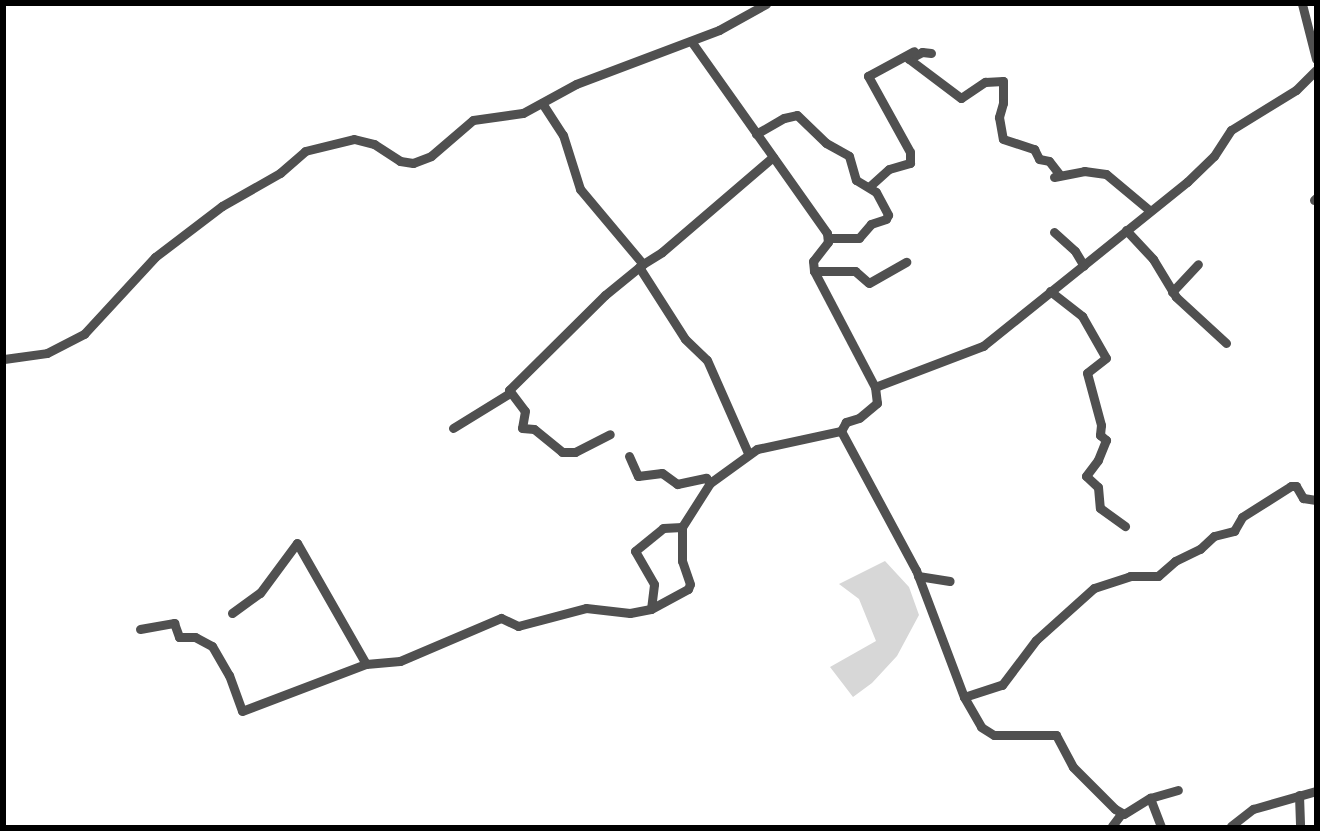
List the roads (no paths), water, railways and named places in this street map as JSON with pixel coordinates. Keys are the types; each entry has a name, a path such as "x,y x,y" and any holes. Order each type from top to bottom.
{"street":[{"path":"4,359 29,357 47,352 84,334 154,257 222,206 279,172 305,151 354,139 374,144 400,161 413,163 431,156 473,120 524,113 618,65 691,41 766,4"},
{"path":"1302,4 1316,59"},
{"path":"691,41 729,89 756,134 828,238"},
{"path":"870,186 889,169 910,163 910,152 868,76 918,48 927,52 909,60 961,98 985,82 1003,81 1004,103 999,117 1003,139 1034,149 1039,159 1049,161 1058,176 1084,171 1106,174 1149,210"},
{"path":"874,387 983,346 1030,312 1050,291 1084,266 1211,160 1231,130 1296,90 1316,70"},
{"path":"542,104 563,135 580,189 641,265 685,339 707,360 748,453"},
{"path":"756,134 784,118 797,115 826,143 849,156 856,180 870,186 888,214 886,219 871,224 859,238 828,238"},
{"path":"510,393 511,385 641,265 662,252 773,157"},
{"path":"1126,230 1154,259 1172,292 1226,343"},
{"path":"1054,232 1075,251 1084,266"},
{"path":"828,238 813,261 814,271 874,387 877,404 860,418 846,422 841,431"},
{"path":"814,271 855,271 869,283 906,262"},
{"path":"1172,292 1198,264"},
{"path":"1050,291 1082,316 1106,357 1087,373 1101,425 1100,435 1106,440 1098,460 1086,476 1098,487 1100,508 1125,526"},
{"path":"453,428 510,393"},
{"path":"510,393 524,408 522,428 536,430 562,452 575,452 610,434"},
{"path":"140,629 174,623 179,637 195,637 212,646 229,675 242,711 366,664 400,661 501,618 518,626 586,608 630,613 651,609 682,594 690,584 682,561 682,527 710,483 748,453 785,441 841,431"},
{"path":"841,431 918,576 964,697 981,727 994,735 1056,735 1073,767 1121,814"},
{"path":"629,456 638,476 662,473 677,484 706,478 710,483"},
{"path":"964,697 1002,685 1036,640 1094,588 1130,576 1158,576 1174,561 1200,549 1214,536 1234,531 1242,517 1291,486 1296,486 1303,498 1316,500"},
{"path":"651,609 654,584 635,551 663,528 682,527"},
{"path":"232,613 260,593 268,578 297,543 366,664"},
{"path":"918,576 950,580"},
{"path":"1112,826 1121,814 1150,798 1179,790"},
{"path":"1231,826 1254,809 1316,791"},
{"path":"1299,795 1300,826"},
{"path":"1150,798 1161,826"}]}
